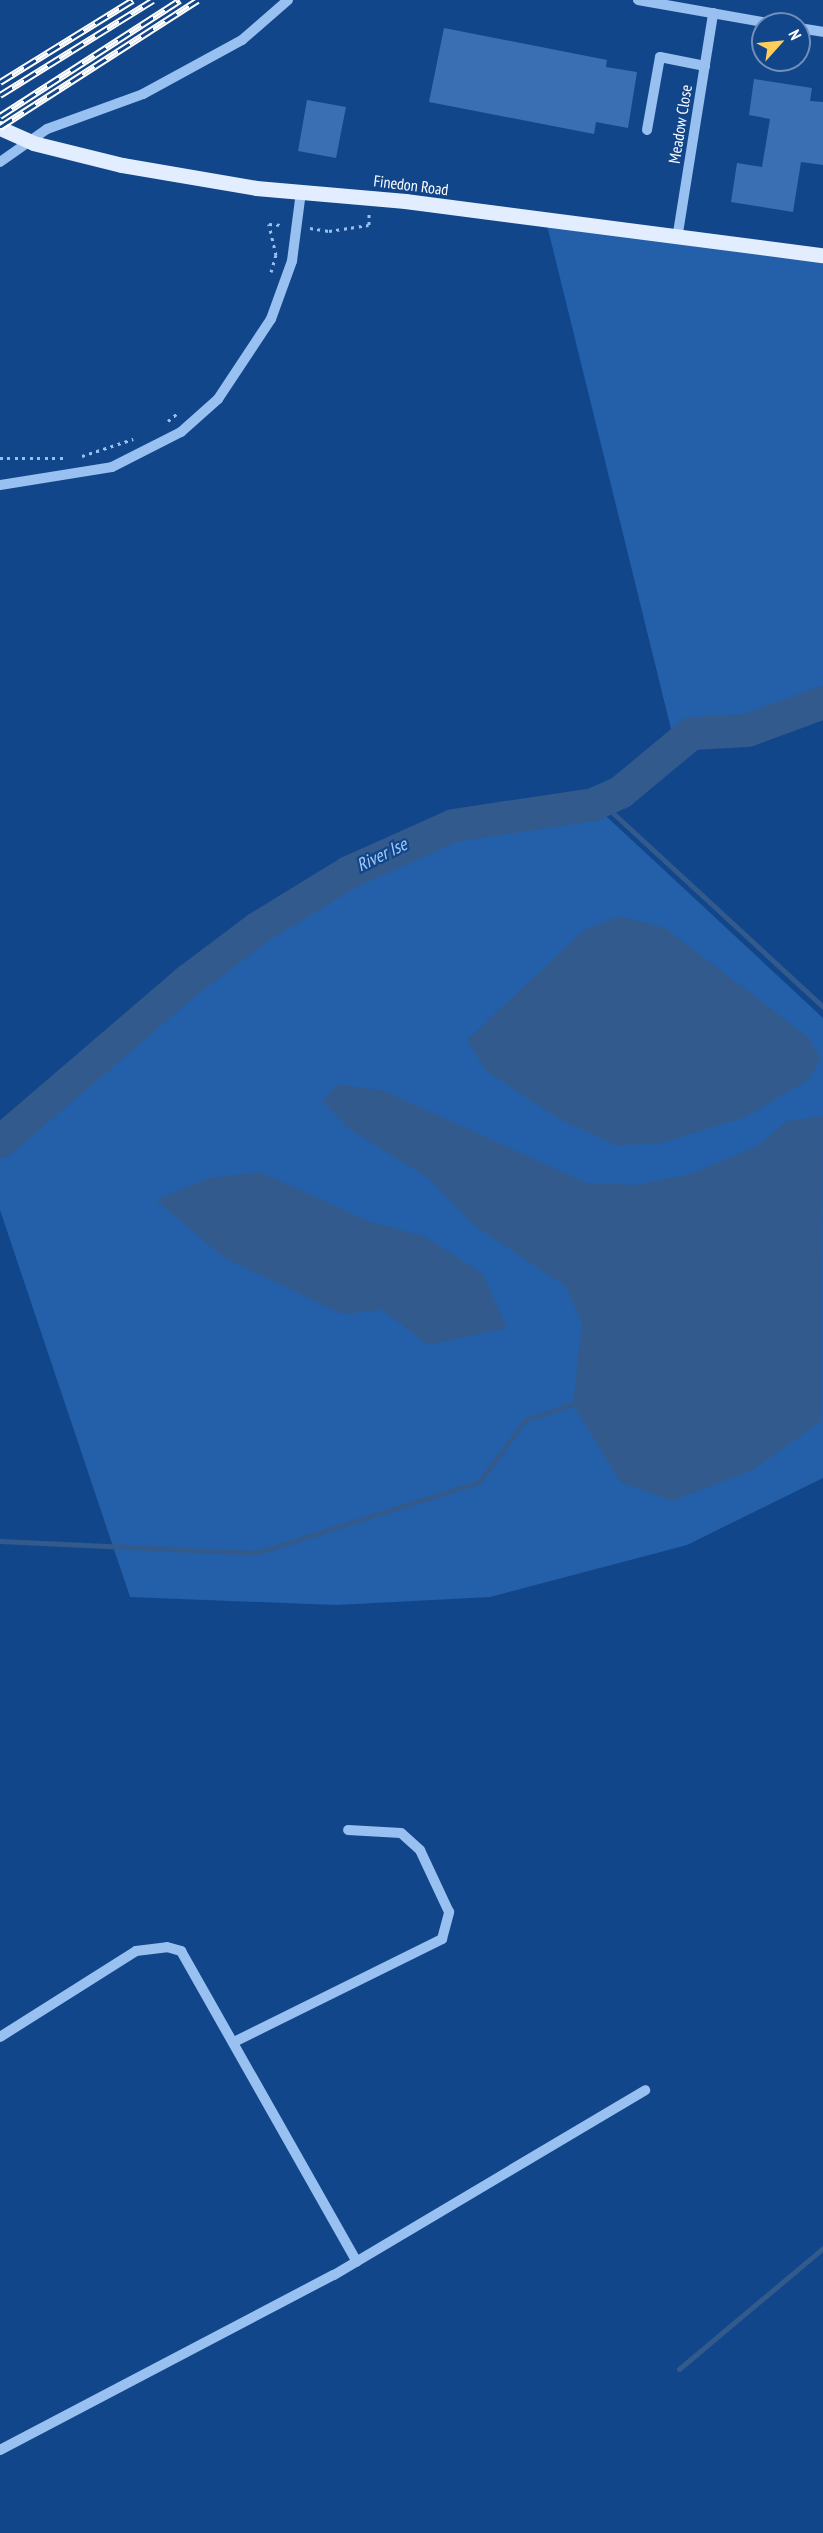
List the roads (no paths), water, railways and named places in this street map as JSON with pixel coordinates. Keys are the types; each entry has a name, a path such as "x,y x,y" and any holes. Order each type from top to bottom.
{"main road":[{"name":"Finedon Road","path":"0,128 59,149 301,192 370,198 677,239 823,255"}],"street":[{"path":"0,162 47,129 143,94 242,40 288,0"},
{"path":"638,0 679,4 751,20"},
{"name":"Meadow Close","path":"677,239 713,13"},
{"path":"647,129 660,57 705,66"},
{"path":"0,485 112,468 181,432 241,372 271,319 292,261 301,192"},
{"path":"236,2041 442,1939 449,1912 420,1850 401,1833 348,1830"},
{"path":"0,2037 136,1952 167,1947 181,1951 192,1964 236,2041 357,2262"},
{"path":"0,2451 357,2262 645,2090"}],"waterway":[{"name":"River Ise","path":"0,1141 188,980 257,928 348,872 453,825 593,804 620,792 691,733 747,730 823,702"},
{"path":"600,801 823,1007"},
{"path":"0,1541 256,1553 479,1482 525,1420 573,1404"},
{"path":"679,2369 823,2248"}],"railway":[{"path":"0,82 133,0"},
{"path":"0,95 153,0"},
{"path":"0,116 180,0"},
{"path":"0,127 198,0"}]}
